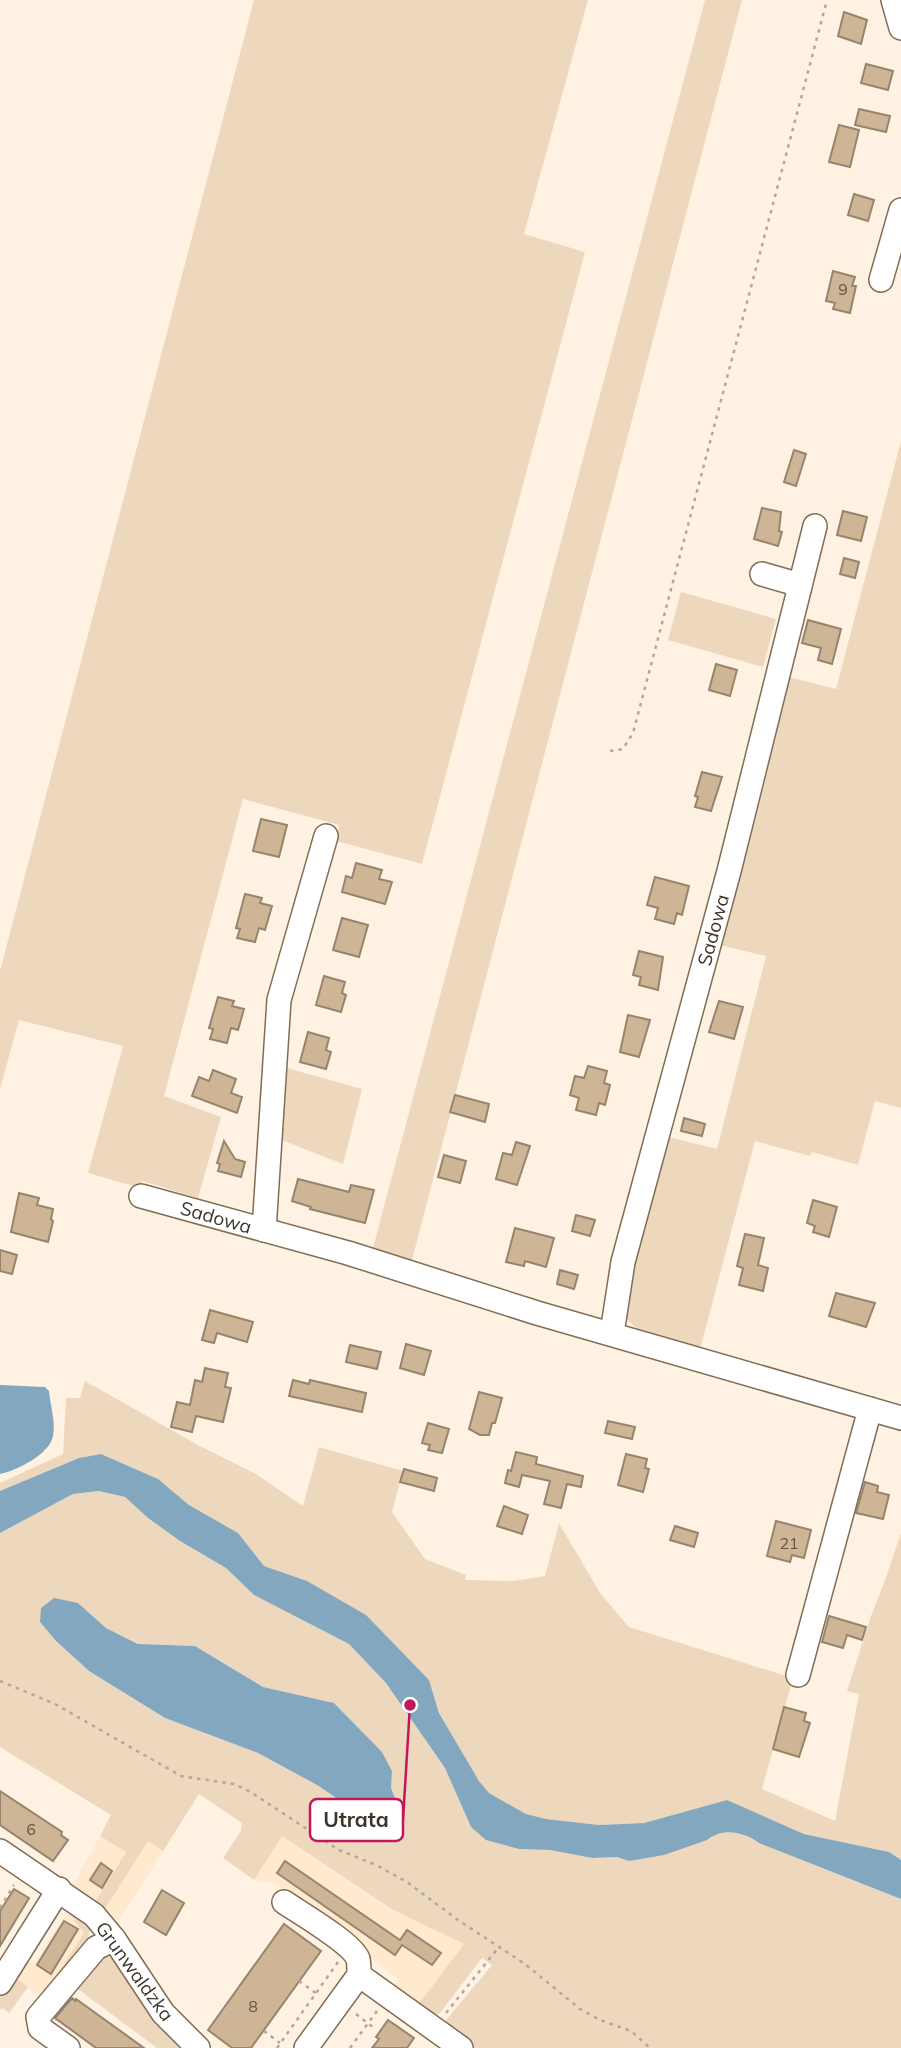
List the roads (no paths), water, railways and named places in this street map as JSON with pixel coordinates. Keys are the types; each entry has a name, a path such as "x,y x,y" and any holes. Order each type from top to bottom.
{"street":[{"path":"893,0 901,28"},
{"path":"881,280 901,210"},
{"name":"Sadowa","path":"612,1333 623,1262 729,871 815,526"},
{"path":"762,574 800,585"},
{"path":"264,1230 279,1000 327,836"},
{"name":"Sadowa","path":"141,1196 348,1253 537,1313 901,1418"},
{"path":"798,1675 870,1409"},
{"name":"Grunwaldzka","path":"0,1851 94,1915 114,1939 163,2013 198,2048"},
{"path":"0,1983 59,1889"},
{"path":"284,1902 349,1947 358,1958 359,1975 306,2048"},
{"path":"68,2048 40,2028 38,2017 96,1948 114,1939"},
{"path":"359,1975 461,2048"}],"water":[{"path":"0,1385 45,1387 49,1391 54,1425 51,1443 46,1449 23,1465 0,1474"},
{"path":"101,1454 158,1479 189,1505 238,1533 264,1566 307,1581 366,1615 429,1680 439,1713 479,1781 489,1793 526,1814 599,1825 644,1823 727,1800 804,1834 889,1852 901,1860 901,1899 733,1832 720,1833 664,1855 629,1861 617,1857 592,1858 550,1850 519,1849 486,1840 471,1827 445,1768 386,1683 349,1644 254,1595 226,1568 180,1541 125,1497 99,1491 73,1494 0,1533 0,1491 79,1458"},
{"path":"54,1598 78,1603 106,1628 138,1644 195,1646 263,1687 334,1703 382,1752 392,1771 391,1788 396,1801 389,1808 377,1806 368,1810 350,1807 317,1785 258,1753 165,1718 89,1671 56,1641 40,1622 41,1608"}],"place":[{"name":"Utrata","path":"410,1705"}]}
